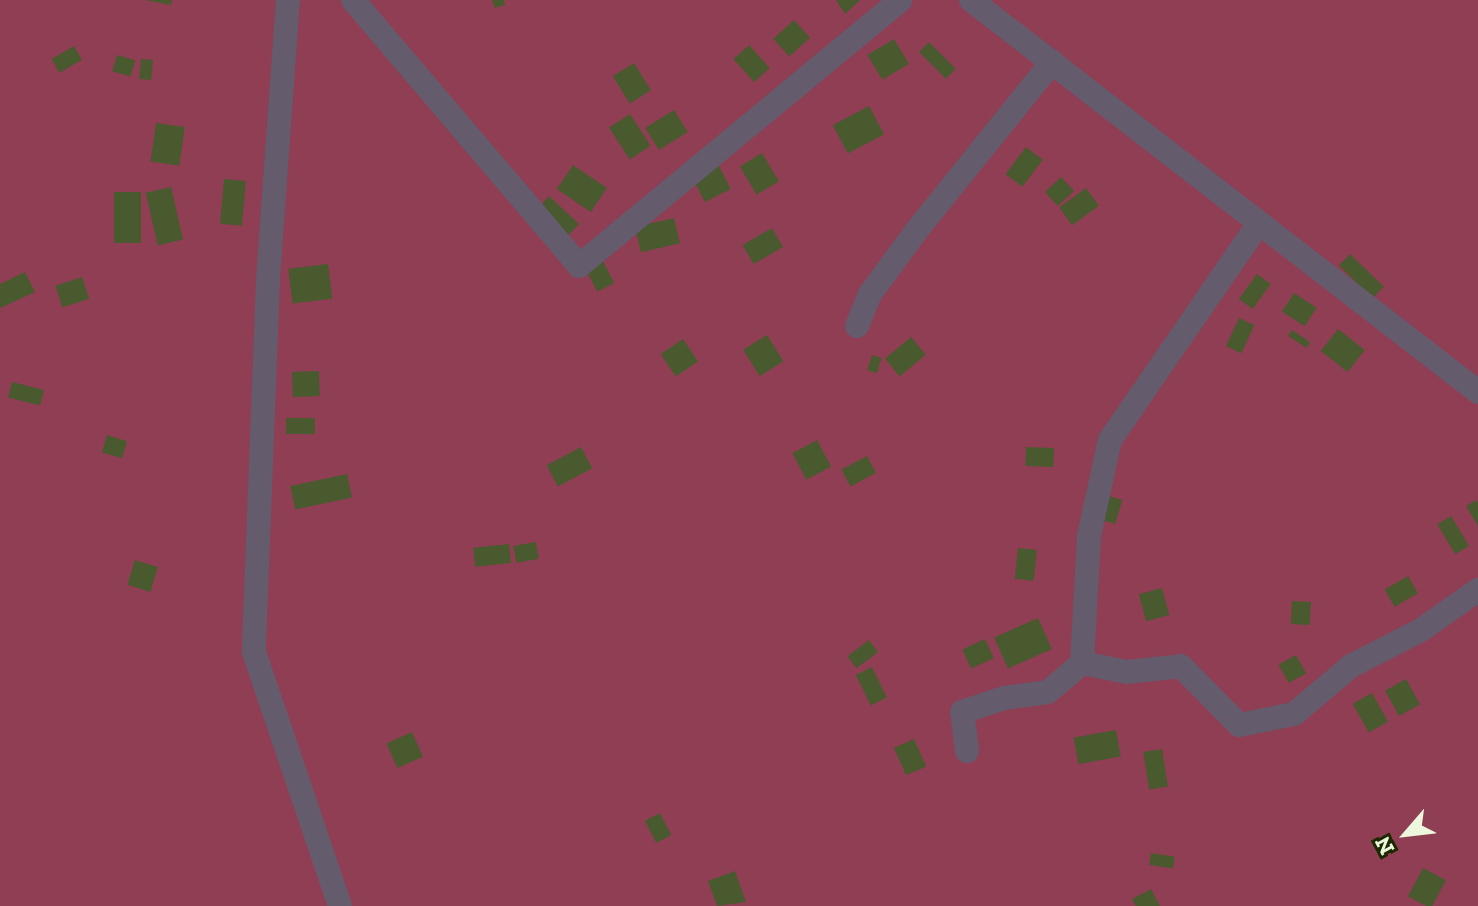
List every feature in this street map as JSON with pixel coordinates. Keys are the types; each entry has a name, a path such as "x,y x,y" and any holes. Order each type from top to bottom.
{"street":[{"path":"288,0 268,281 254,652 340,906"},
{"path":"353,0 579,266 900,0"},
{"path":"971,0 1478,392"},
{"path":"857,326 870,294 917,230 1052,62"},
{"path":"967,751 962,712 1048,692 1082,663 1089,536 1110,440 1251,235"},
{"path":"1082,663 1127,672 1181,666 1239,725 1294,714 1351,666 1421,630 1478,590"}],"shaded area":[{"path":"0,0 1478,0 1478,906 0,906"}],"building":[{"path":"145,0 172,0 171,5"},
{"path":"492,0 504,0 505,5 495,8"},
{"path":"836,0 860,0 845,14"},
{"path":"794,20 810,38 789,57 773,39"},
{"path":"894,39 909,64 882,80 867,55"},
{"path":"929,42 956,69 946,79 919,52"},
{"path":"749,45 770,68 754,82 733,59"},
{"path":"74,46 82,60 59,73 51,59"},
{"path":"117,55 135,60 131,77 112,71"},
{"path":"141,59 153,60 151,80 139,79"},
{"path":"634,63 651,90 630,103 613,76"},
{"path":"869,106 884,134 848,154 833,125"},
{"path":"674,110 688,132 659,150 645,128"},
{"path":"630,114 651,146 630,159 609,128"},
{"path":"156,123 185,127 179,166 151,162"},
{"path":"1026,147 1043,160 1022,187 1006,174"},
{"path":"762,153 779,181 757,195 740,166"},
{"path":"718,164 731,189 705,202 692,177"},
{"path":"573,165 607,188 591,212 557,189"},
{"path":"1061,177 1074,191 1058,206 1045,192"},
{"path":"224,179 246,181 242,226 220,224"},
{"path":"171,187 183,240 158,245 146,193"},
{"path":"1086,188 1099,206 1072,225 1059,207"},
{"path":"114,192 141,192 141,243 114,243"},
{"path":"549,196 579,224 566,238 536,210"},
{"path":"674,218 680,243 641,252 635,227"},
{"path":"772,228 783,247 754,264 743,245"},
{"path":"1350,254 1384,287 1373,298 1339,266"},
{"path":"602,259 614,283 597,292 585,268"},
{"path":"328,264 332,299 293,304 288,269"},
{"path":"25,272 35,292 0,308 0,284"},
{"path":"1257,274 1271,284 1253,309 1239,299"},
{"path":"82,277 89,299 62,308 55,286"},
{"path":"1294,293 1317,308 1305,326 1282,311"},
{"path":"1239,318 1254,325 1241,353 1226,346"},
{"path":"1338,329 1365,350 1348,372 1321,351"},
{"path":"1292,330 1310,342 1306,348 1288,336"},
{"path":"767,335 783,361 760,376 743,350"},
{"path":"911,337 926,355 900,376 885,359"},
{"path":"683,339 698,361 676,376 661,354"},
{"path":"872,355 882,358 877,373 867,370"},
{"path":"319,371 320,396 293,397 292,372"},
{"path":"12,382 44,390 40,406 8,398"},
{"path":"286,418 315,418 315,434 286,434"},
{"path":"107,435 127,441 122,458 102,452"},
{"path":"817,440 831,466 806,480 792,453"},
{"path":"581,447 592,468 558,487 547,465"},
{"path":"1026,447 1054,448 1053,467 1025,466"},
{"path":"867,456 876,473 850,486 841,470"},
{"path":"347,474 352,497 295,510 290,486"},
{"path":"1109,496 1122,500 1115,524 1102,520"},
{"path":"1476,500 1478,503 1478,526 1466,506"},
{"path":"1451,516 1469,546 1455,554 1437,524"},
{"path":"536,542 539,559 516,563 513,546"},
{"path":"509,544 511,563 475,567 473,548"},
{"path":"1018,548 1037,550 1034,581 1015,579"},
{"path":"135,560 158,567 150,592 127,585"},
{"path":"1408,576 1418,593 1395,607 1385,590"},
{"path":"1162,588 1169,615 1146,621 1139,594"},
{"path":"1292,601 1311,602 1310,625 1291,624"},
{"path":"1038,618 1052,649 1008,669 994,638"},
{"path":"985,639 994,658 971,669 962,650"},
{"path":"869,640 878,652 856,668 847,656"},
{"path":"1296,655 1306,673 1289,683 1279,665"},
{"path":"872,667 887,698 871,705 856,675"},
{"path":"1406,679 1420,704 1399,716 1385,691"},
{"path":"1372,693 1388,722 1369,733 1353,704"},
{"path":"1116,730 1121,757 1078,764 1074,737"},
{"path":"412,732 423,757 397,768 386,743"},
{"path":"914,739 926,766 906,775 894,748"},
{"path":"1162,749 1168,787 1149,790 1143,752"},
{"path":"660,813 671,835 656,843 645,821"},
{"path":"1151,853 1175,857 1173,869 1149,865"},
{"path":"1423,868 1446,880 1432,906 1408,896"},
{"path":"735,871 746,902 717,906 708,881"},
{"path":"1151,889 1160,906 1136,906 1132,899"}]}
